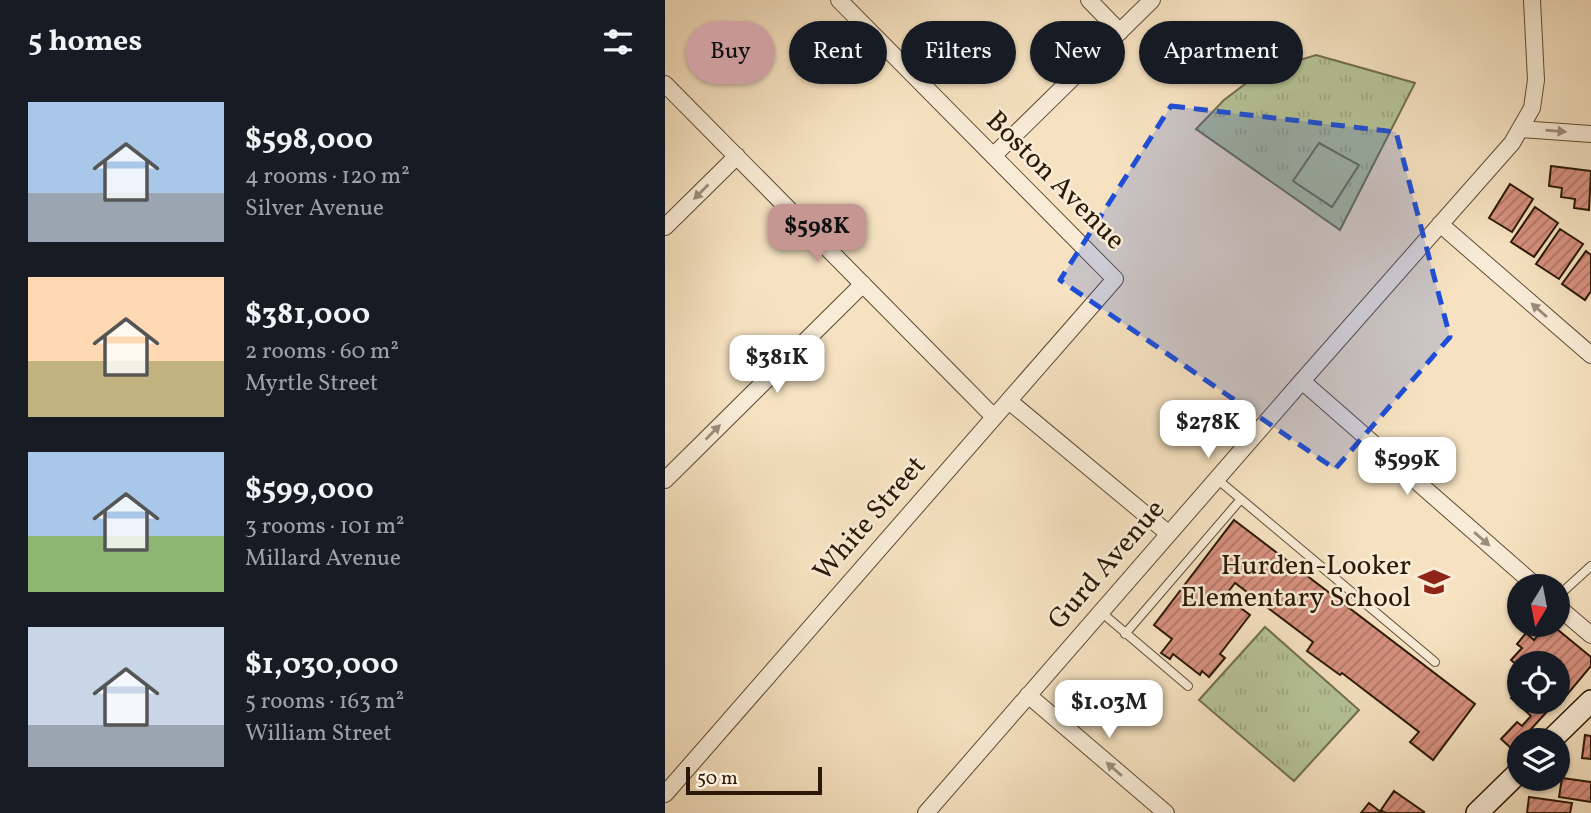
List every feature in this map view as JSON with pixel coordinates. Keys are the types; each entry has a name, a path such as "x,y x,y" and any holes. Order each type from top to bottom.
{"street":[{"name":"Boston Avenue","path":"839,0 1115,279"},
{"path":"1089,0 1109,21"},
{"path":"1125,26 1152,0"},
{"name":"Gurd Avenue","path":"926,813 1512,144 1532,108 1536,80 1532,0"},
{"path":"665,84 994,417"},
{"path":"993,156 1066,84"},
{"path":"1520,129 1591,134"},
{"path":"665,227 737,156"},
{"path":"1440,224 1591,355"},
{"name":"White Street","path":"665,794 1115,279"},
{"path":"665,480 863,284"},
{"path":"1302,381 1522,574"},
{"path":"1009,401 1169,534"},
{"path":"1570,617 1591,635"},
{"path":"1028,695 1166,813"},
{"path":"1565,728 1587,710"},
{"path":"1477,813 1507,784"}],"lane":[{"path":"1217,479 1435,662"},
{"path":"1125,634 1241,499"},
{"path":"1570,586 1591,567"},
{"path":"1101,612 1188,686"}],"highlighted area":[{"path":"1171,106 1396,132 1450,337 1335,469 1060,280"}],"green space":[{"path":"1316,55 1415,83 1340,230 1196,129 1224,100 1245,84 1303,84 1303,59"},
{"path":"1319,143 1359,165 1332,207 1293,181"},
{"path":"1265,627 1359,710 1294,781 1199,700"}],"building":[{"path":"1551,166 1591,171 1589,210 1574,208 1575,199 1561,197 1562,188 1549,186"},
{"path":"1510,184 1533,199 1512,232 1489,218"},
{"path":"1535,207 1558,223 1534,257 1511,242"},
{"path":"1560,229 1583,244 1559,279 1536,264"},
{"path":"1586,251 1591,255 1591,291 1585,300 1562,284"},
{"path":"1234,520 1475,704 1433,760 1410,742 1419,732 1342,673 1340,675 1307,651 1313,642 1235,583 1225,596 1250,615 1220,654 1225,658 1209,677 1202,671 1200,675 1173,654 1170,659 1161,653 1172,639 1154,625"},
{"path":"1523,637 1534,640 1537,637 1567,637 1591,657 1591,666 1570,691 1570,651 1519,651 1522,648 1517,644"},
{"path":"1529,714 1545,714 1532,728 1511,728 1517,722 1522,726 1531,716"},
{"path":"1507,733 1507,744 1501,739"},
{"path":"1585,735 1591,736 1591,759 1582,758"},
{"path":"1570,779 1591,782 1591,802 1559,797 1560,791 1570,791"},
{"path":"1394,791 1424,812 1386,813 1381,810"},
{"path":"1529,797 1572,803 1570,813 1527,813"},
{"path":"1369,803 1382,813 1361,813"}],"place":[{"name":"Hurden-Looker Elementary School","path":"1434,582"}]}
